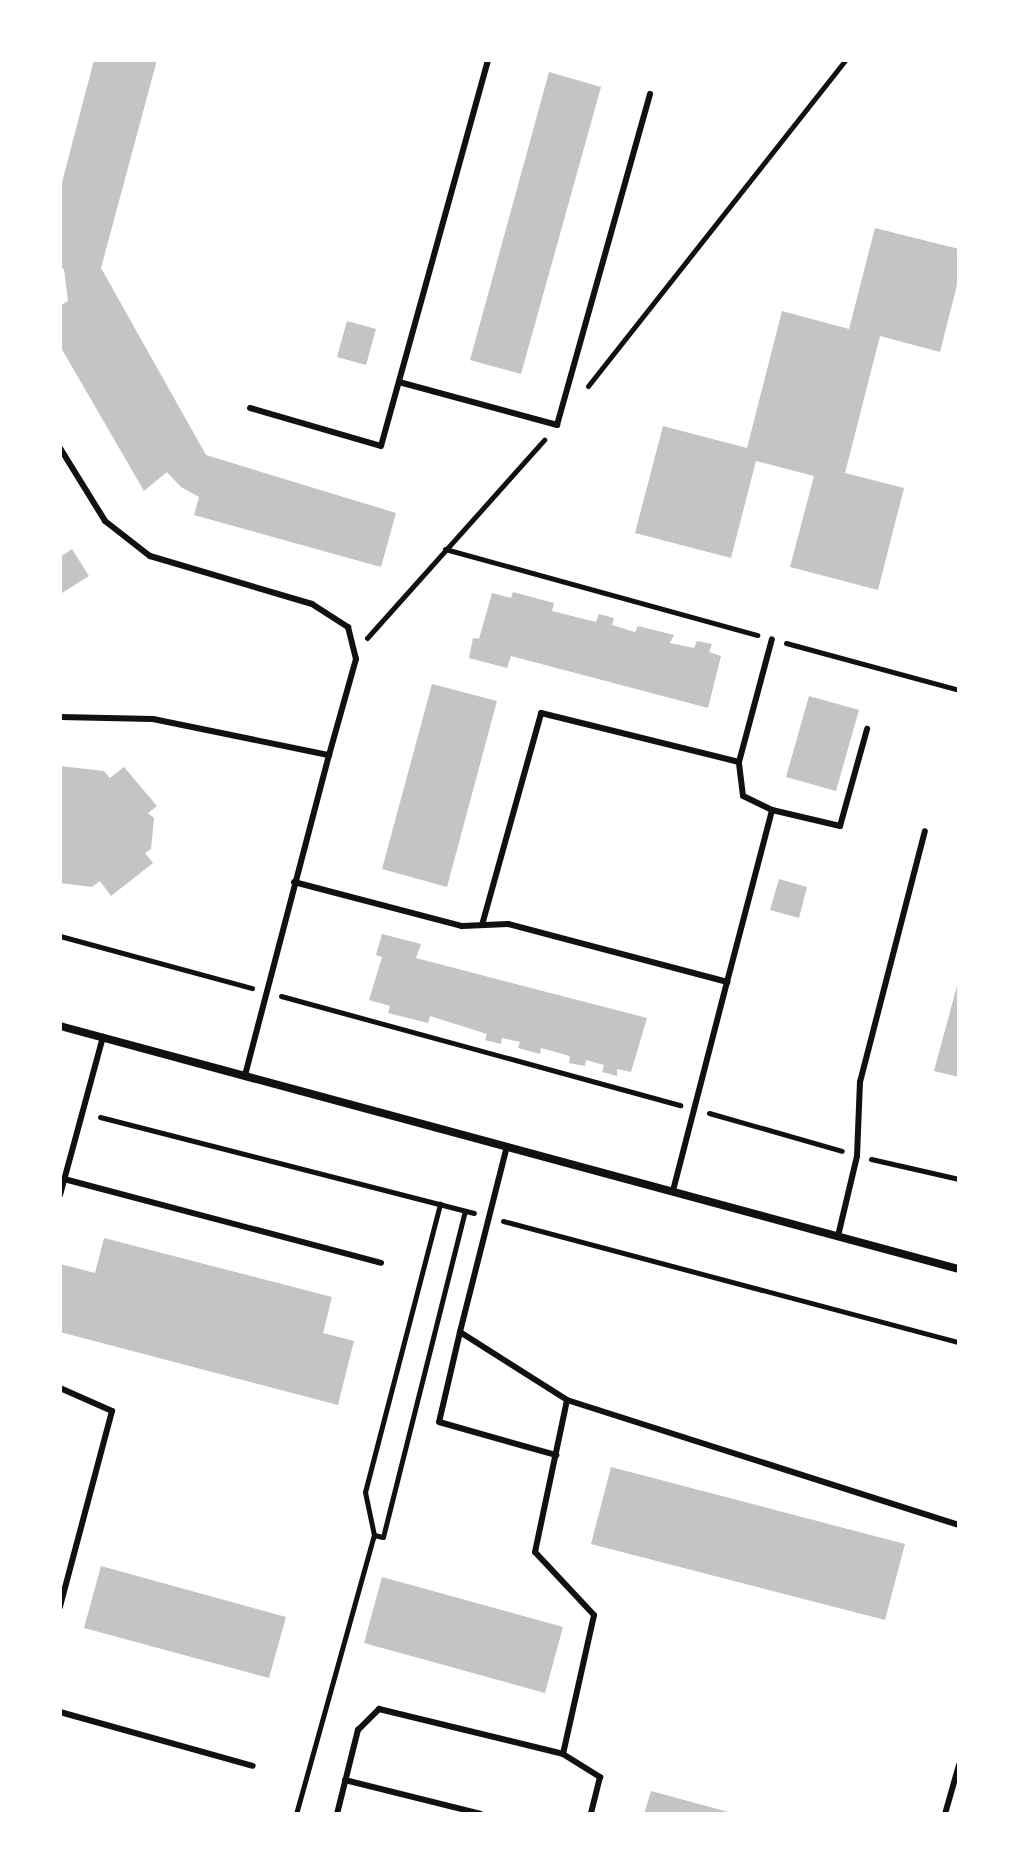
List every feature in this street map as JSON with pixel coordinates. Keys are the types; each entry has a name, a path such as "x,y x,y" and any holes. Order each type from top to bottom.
{"street":[{"path":"60,1026 959,1269"}],"lane":[{"path":"250,408 381,446 488,60"},
{"path":"399,382 557,425 650,94"},
{"path":"60,448 105,521 150,556 312,604 348,627 356,659 294,882 245,1075"},
{"path":"772,639 739,762 743,796 772,810 840,826 867,729"},
{"path":"482,925 541,713 739,762"},
{"path":"60,717 153,719 329,755"},
{"path":"673,1191 772,810"},
{"path":"838,1236 857,1156 860,1082 925,831"},
{"path":"294,882 462,926 508,924 727,982"},
{"path":"60,1195 103,1037"},
{"path":"507,1146 439,1422 556,1455"},
{"path":"64,1179 381,1263"},
{"path":"460,1332 567,1400 959,1525"},
{"path":"60,1388 112,1411 60,1607"},
{"path":"563,1754 594,1615 535,1552 567,1400"},
{"path":"337,1814 358,1730 379,1709 563,1754 600,1777 591,1814"},
{"path":"60,1712 253,1766"},
{"path":"945,1814 959,1765"},
{"path":"345,1780 481,1814"}],"path":[{"path":"586,389 845,60"},
{"path":"355,652 557,425"},
{"path":"445,549 959,690"},
{"path":"60,936 857,1156 959,1179"},
{"path":"82,1113 959,1342"},
{"path":"296,1814 374,1535 365,1492 440,1204"},
{"path":"374,1535 383,1537 465,1211"}],"building":[{"path":"94,60 157,60 101,268 206,455 396,513 381,567 194,515 199,497 181,487 167,472 144,491 60,346 60,306 68,301 64,269 60,267 60,190"},
{"path":"549,72 601,87 521,374 470,360"},
{"path":"875,228 959,249 959,277 940,352 880,336 845,473 904,488 878,590 790,567 814,476 756,461 731,558 635,533 663,426 747,448 782,311 849,329"},
{"path":"347,321 376,329 366,365 337,357"},
{"path":"72,549 89,576 62,593 60,557"},
{"path":"513,592 554,603 552,611 596,622 599,614 614,618 612,625 635,632 638,626 674,635 670,643 694,648 697,641 712,644 709,652 721,656 708,708 511,656 507,668 469,658 473,638 479,639 492,593 511,598"},
{"path":"432,684 497,701 447,887 382,869"},
{"path":"809,696 859,710 836,791 786,777"},
{"path":"60,766 104,771 110,778 124,767 157,806 148,813 154,818 151,849 145,853 153,863 111,896 100,881 92,887 60,883"},
{"path":"779,879 807,887 799,918 770,910"},
{"path":"382,934 421,944 416,958 647,1018 631,1072 617,1069 617,1076 602,1072 604,1065 586,1060 585,1066 569,1063 570,1056 541,1048 540,1054 518,1048 520,1042 502,1038 501,1044 485,1040 487,1034 430,1016 428,1023 388,1013 390,1006 369,1000 382,957 376,955"},
{"path":"959,982 959,1077 934,1071"},
{"path":"104,1238 332,1297 323,1333 354,1341 338,1405 60,1332 60,1264 95,1273"},
{"path":"611,1467 905,1544 885,1620 591,1544"},
{"path":"101,1566 286,1617 269,1678 84,1628"},
{"path":"382,1577 563,1627 545,1693 364,1643"},
{"path":"651,1791 732,1813 732,1814 644,1814"}]}
